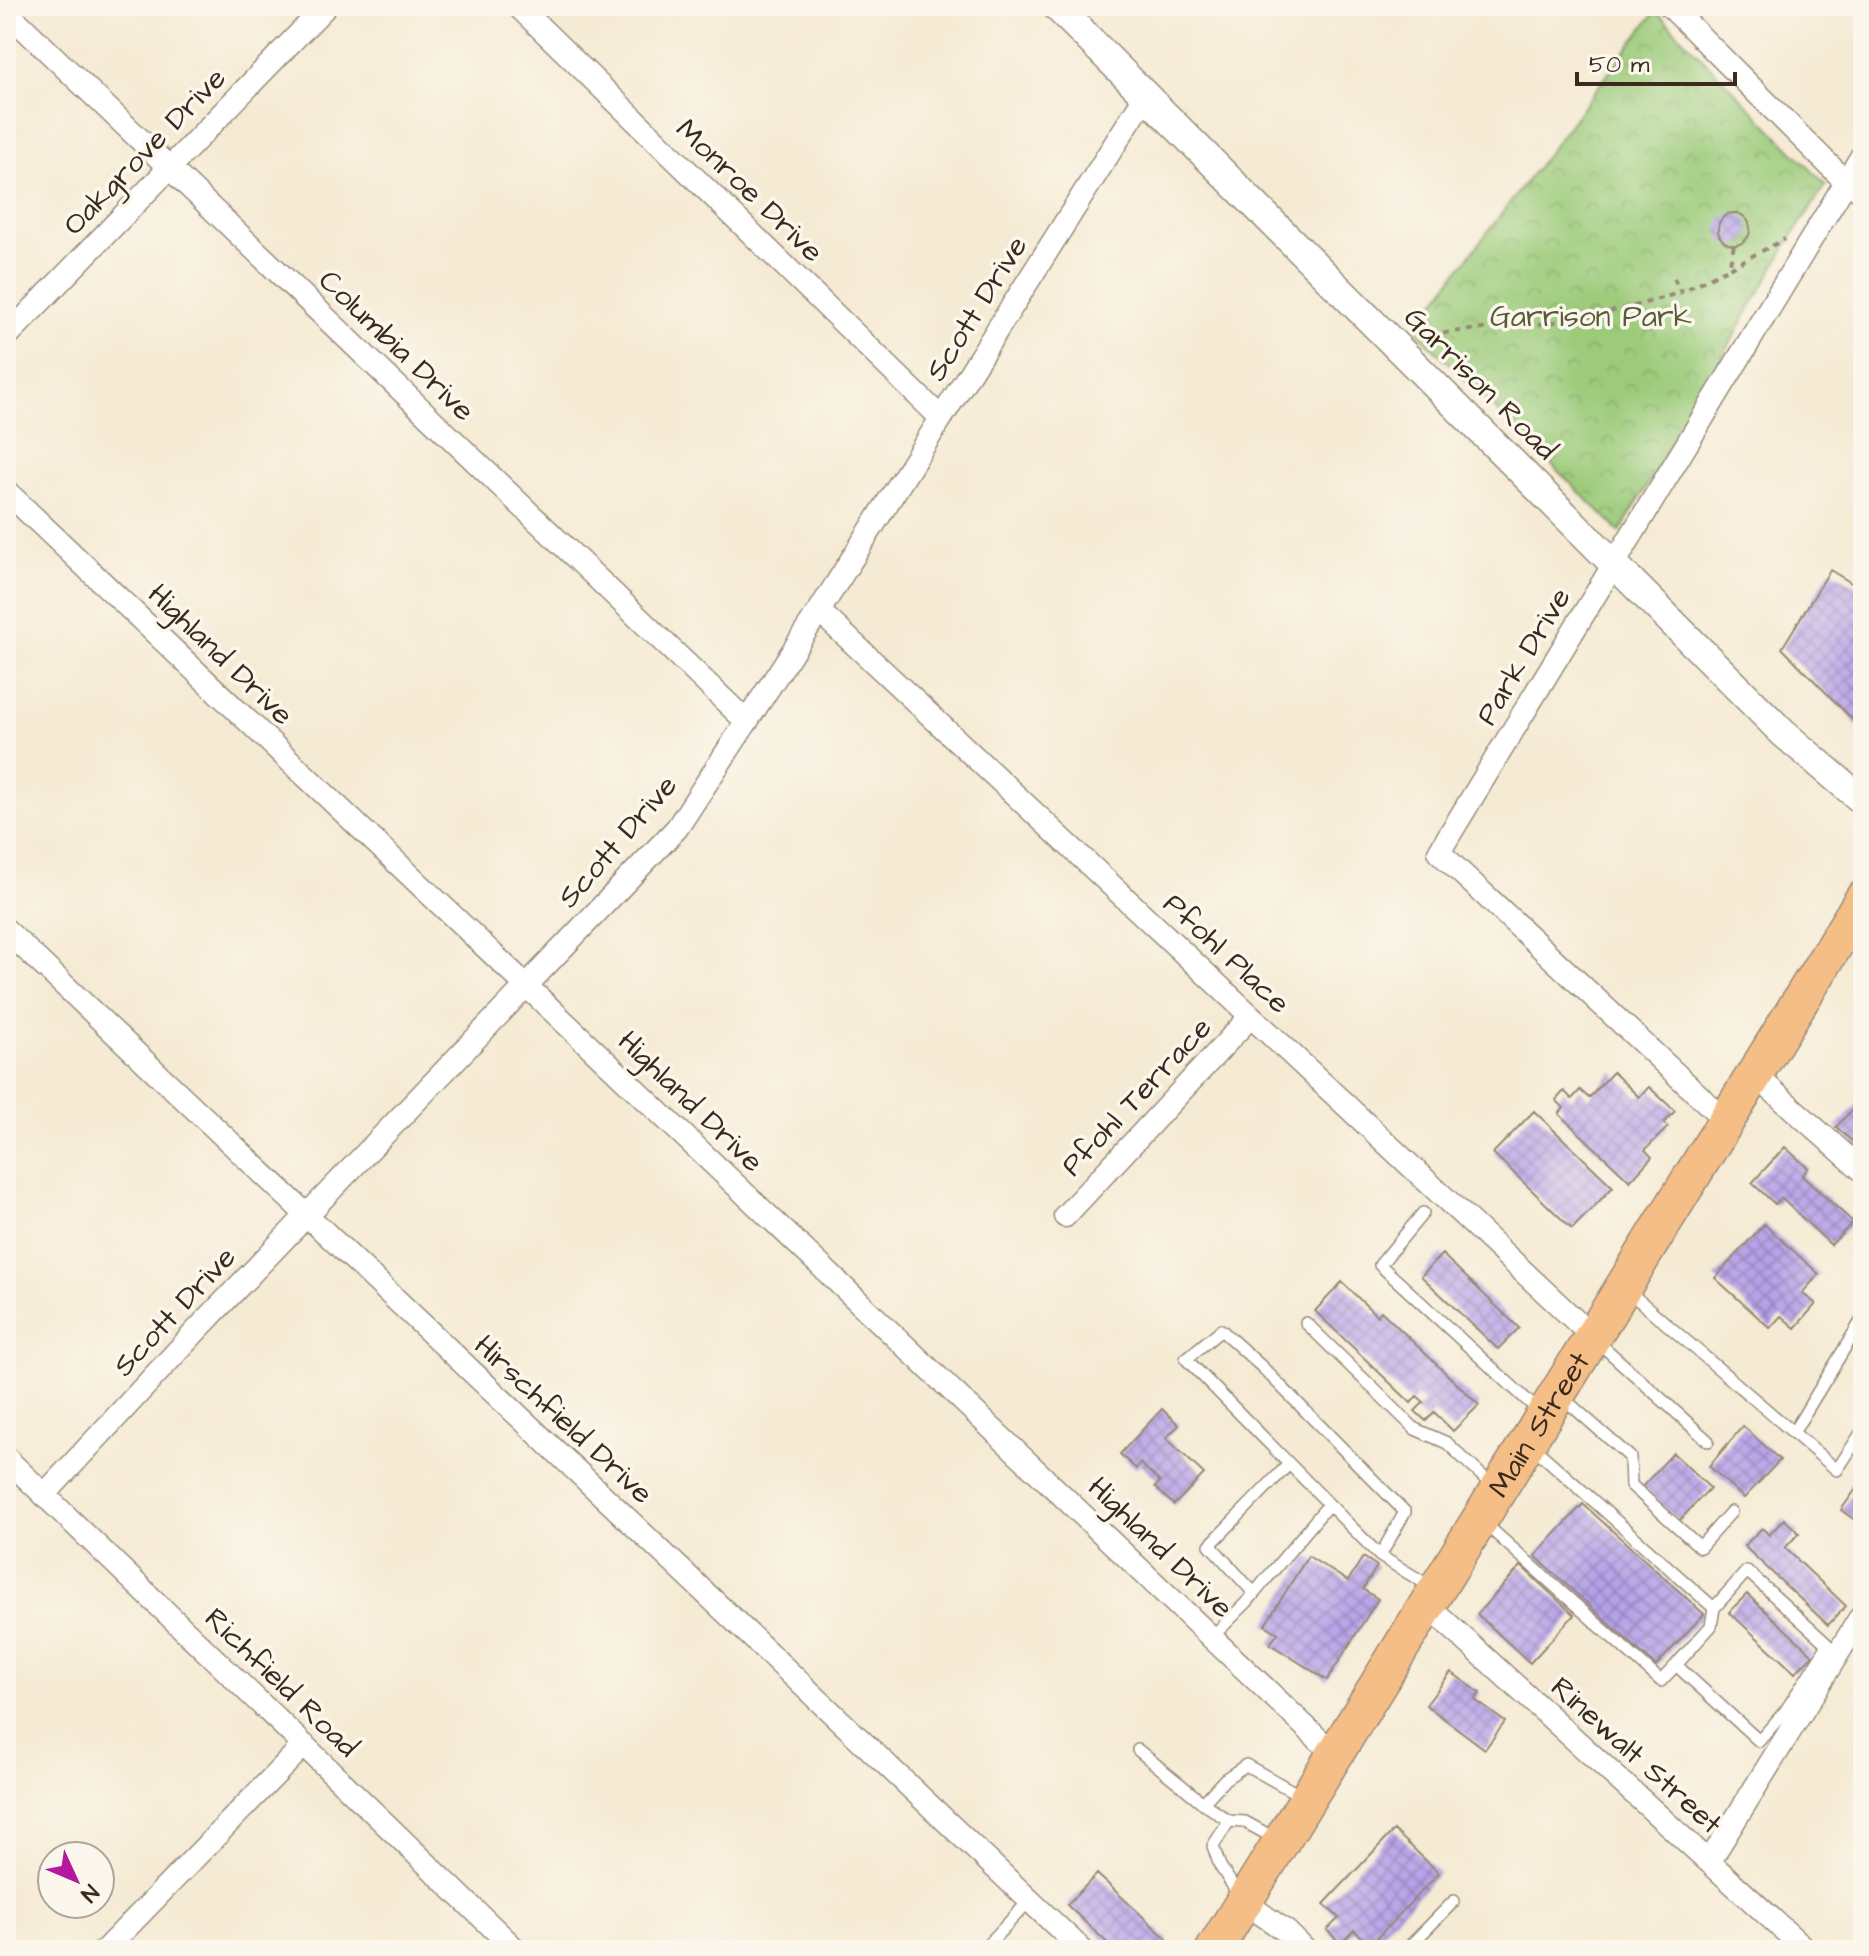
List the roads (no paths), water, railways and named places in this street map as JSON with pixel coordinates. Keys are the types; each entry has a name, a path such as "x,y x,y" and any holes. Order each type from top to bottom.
{"main road":[{"name":"Main Street","path":"1214,1950 1863,899"}],"street":[{"name":"Oakgrove Drive","path":"6,337 326,6"},
{"name":"Monroe Drive","path":"518,6 941,418"},
{"name":"Garrison Road","path":"1056,6 1783,733 1863,801"},
{"path":"1670,6 1854,187"},
{"name":"Columbia Drive","path":"6,11 747,722"},
{"name":"Scott Drive","path":"44,1495 677,828 819,611 1146,95"},
{"name":"Park Drive","path":"1726,1121 1439,852 1809,242 1854,187 1863,154"},
{"name":"Highland Drive","path":"6,491 1334,1754"},
{"name":"Pfohl Place","path":"819,611 1594,1338"},
{"name":"Hirschfield Drive","path":"6,930 1082,1950"},
{"name":"Pfohl Terrace","path":"1065,1216 1251,1016"},
{"path":"1755,1075 1863,1171"},
{"name":"Richfield Road","path":"6,1458 516,1950"},
{"name":"Rinewalt Street","path":"1432,1598 1806,1950"},
{"path":"1709,1862 1861,1623"},
{"path":"105,1950 304,1745"},
{"path":"1243,1901 1287,1932 1305,1950"}],"lane":[{"path":"1423,1213 1380,1265 1544,1418 1714,1608"},
{"path":"1625,1288 1837,1470 1863,1430"},
{"path":"1793,1433 1863,1318"},
{"path":"1306,1323 1415,1429 1447,1443 1489,1506 1661,1681 1711,1626 1714,1608 1747,1571 1828,1645 1786,1710 1759,1741 1676,1665"},
{"path":"1380,1556 1405,1512 1262,1367 1221,1330 1186,1359 1380,1556 1432,1598"},
{"path":"1594,1338 1708,1441"},
{"path":"1544,1418 1630,1457 1631,1485 1700,1547 1731,1512"},
{"path":"1254,1593 1210,1545 1289,1464"},
{"path":"1212,1637 1254,1593 1329,1504"},
{"path":"1138,1750 1229,1821 1245,1822 1280,1841"},
{"path":"1203,1803 1225,1779 1246,1765 1307,1799"},
{"path":"1229,1821 1213,1846 1220,1866 1243,1901"},
{"path":"983,1950 1030,1900"},
{"path":"1406,1950 1454,1901"}],"park label":[{"name":"Garrison Park","path":"1591,316"}]}
